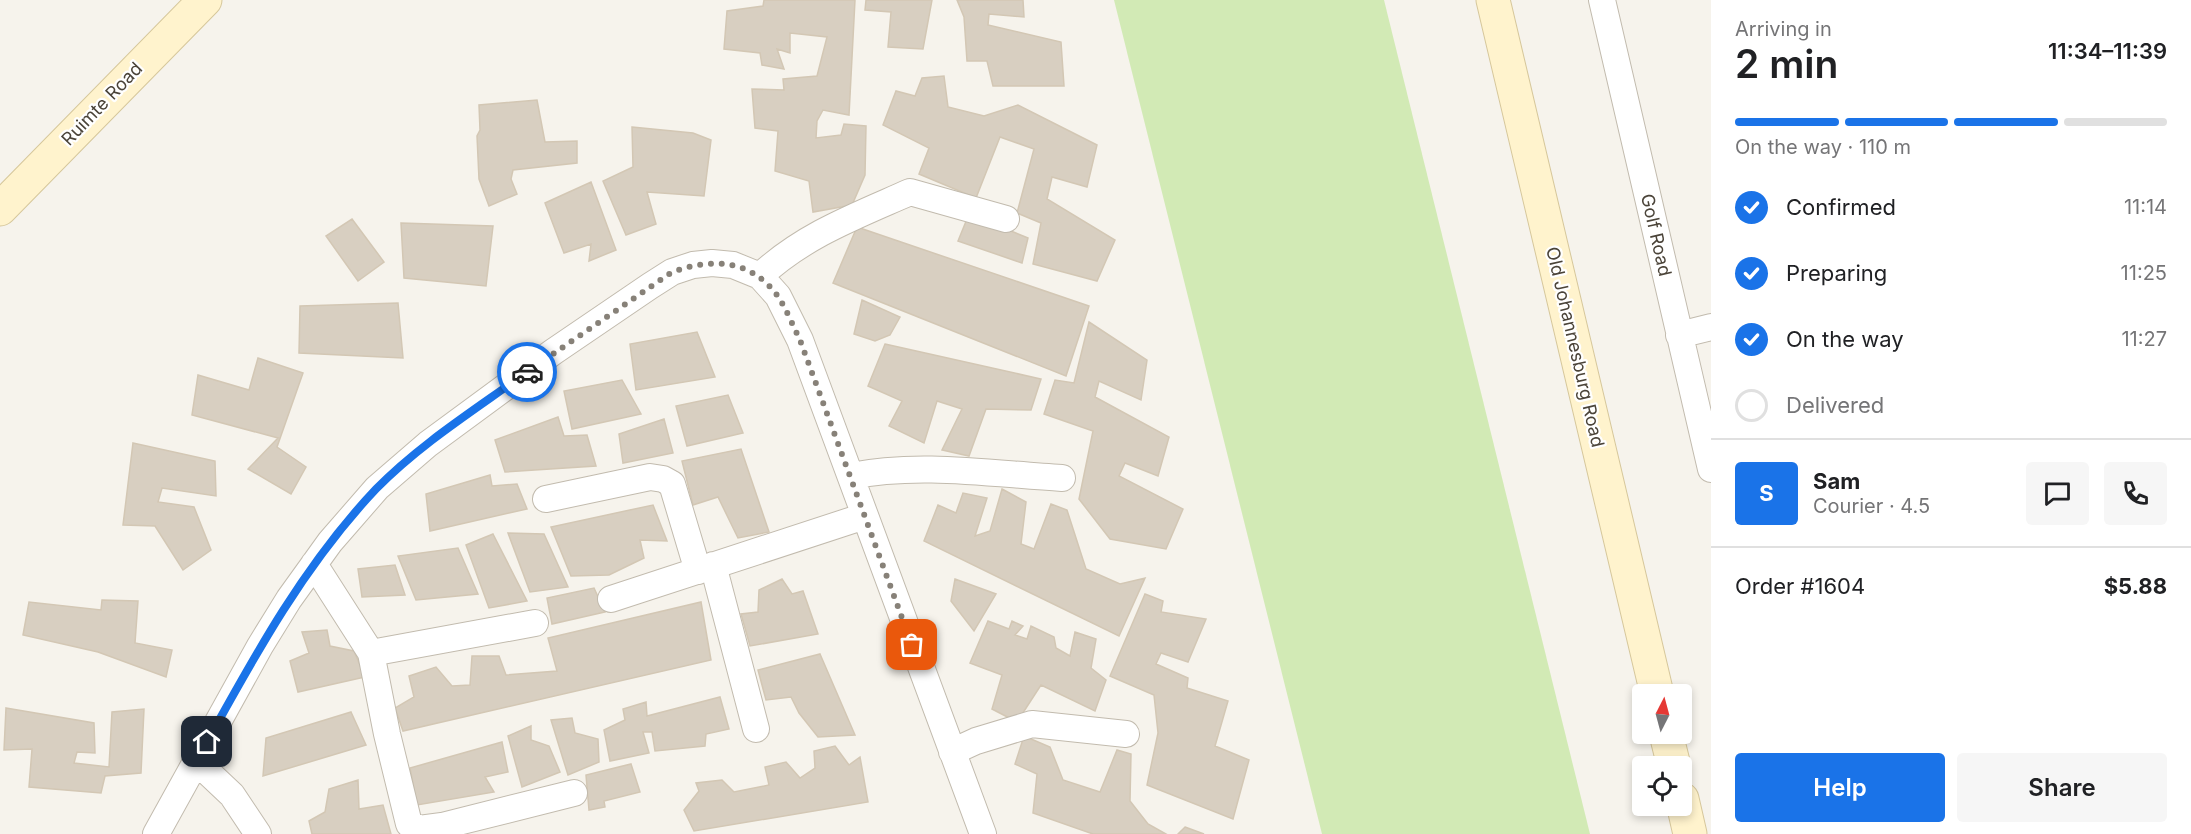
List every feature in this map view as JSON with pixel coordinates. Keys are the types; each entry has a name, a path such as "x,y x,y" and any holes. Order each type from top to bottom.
{"main road":[{"name":"Ruimte Road","path":"0,209 205,0"},
{"name":"Old Johannesburg Road","path":"1493,0 1655,684"},
{"path":"1686,816 1690,834"}],"street":[{"name":"Golf Road","path":"1602,0 1711,469"},
{"path":"760,276 782,255 820,232 910,192 1006,219"},
{"path":"156,834 260,646 330,542 377,488 428,444 553,352 657,281 672,272 693,265 712,263 733,265 760,276 778,296 800,340 983,834"},
{"path":"1679,335 1711,327"},
{"path":"851,476 872,472 924,470 1062,478"},
{"path":"546,500 650,477 663,479 672,484 706,568 756,729"},
{"path":"611,599 865,516"},
{"path":"314,564 371,653 387,734 410,824 419,829 442,826 574,793"},
{"path":"371,653 535,623"},
{"path":"952,752 976,741 1032,724 1126,734"},
{"path":"196,761 232,795 258,834"}],"green space":[{"path":"1114,0 1384,0 1590,834 1322,834"}],"building":[{"path":"764,0 855,0 849,115 823,110 817,121 816,138 841,135 844,124 866,126 865,175 852,205 813,212 809,181 775,171 778,131 755,128 752,89 784,90 783,79 817,76 827,37 790,33 790,53 777,49 784,69 762,65 760,53 724,49 727,11 763,6"},
{"path":"866,0 932,0 923,49 888,47 891,12 865,10"},
{"path":"957,0 1023,0 1024,17 989,14 988,25 1061,42 1064,86 993,86 987,61 967,61 964,17"},
{"path":"944,76 948,107 984,116 1018,105 1097,145 1087,187 1052,177 1047,199 1115,240 1097,281 1033,264 1041,223 1017,213 1034,149 1000,137 976,198 919,174 929,148 883,125 896,91 915,96 922,78"},
{"path":"537,100 545,142 577,141 577,163 513,170 511,179 517,194 489,206 479,179 477,136 480,130 479,105"},
{"path":"632,127 693,133 711,140 704,196 647,192 656,224 626,235 603,181 633,167"},
{"path":"591,182 616,250 589,261 591,244 564,253 545,203"},
{"path":"969,214 1028,238 1022,263 958,241"},
{"path":"352,219 384,262 358,281 326,236"},
{"path":"401,223 493,226 486,286 404,278"},
{"path":"857,227 1089,306 1066,376 833,283"},
{"path":"862,300 900,317 890,335 875,341 854,334"},
{"path":"398,303 403,358 299,353 300,306"},
{"path":"1089,322 1147,360 1141,400 1099,381 1095,397 1169,437 1158,476 1125,463 1119,476 1183,509 1166,549 1110,539 1079,499 1093,431 1044,414 1055,380 1074,383"},
{"path":"697,332 715,377 636,390 630,344"},
{"path":"885,344 1041,379 1031,410 986,409 969,456 942,450 962,409 937,401 924,443 889,426 902,401 868,386"},
{"path":"258,358 303,373 277,447 306,467 291,494 248,469 278,438 192,415 198,375 249,390"},
{"path":"622,380 641,414 572,429 564,391"},
{"path":"728,395 743,433 687,446 676,406"},
{"path":"558,417 564,436 587,435 596,466 505,472 495,440"},
{"path":"664,419 673,453 623,463 619,434"},
{"path":"133,443 215,461 216,496 162,488 158,502 194,507 211,550 183,570 155,526 123,525"},
{"path":"741,449 769,532 738,538 718,497 693,505 682,461"},
{"path":"490,475 492,486 517,484 527,509 430,531 426,494"},
{"path":"1002,489 1026,502 1021,544 1034,549 1051,504 1067,510 1086,569 1120,584 1145,578 1119,636 924,541 938,505 956,513 963,493 987,498 975,536 990,531"},
{"path":"653,505 667,541 640,540 644,558 609,575 571,576 551,527"},
{"path":"508,533 544,534 568,587 530,592"},
{"path":"493,534 527,601 489,608 466,545"},
{"path":"458,548 478,594 416,600 398,556"},
{"path":"395,565 405,595 362,597 358,569"},
{"path":"782,579 792,594 803,591 818,634 750,646 741,614 758,612 759,590"},
{"path":"955,579 996,594 974,631 951,601"},
{"path":"594,588 605,612 552,624 547,598"},
{"path":"1145,594 1163,601 1161,612 1206,619 1188,662 1161,653 1156,664 1188,678 1187,688 1228,701 1215,746 1249,760 1233,819 1147,785 1158,733 1154,695 1110,676"},
{"path":"102,600 138,601 135,643 172,650 166,677 98,652 23,635 29,602 101,610"},
{"path":"701,602 711,660 403,731 395,708 414,697 409,676 436,667 452,686 470,685 472,656 499,656 506,675 557,671 548,638"},
{"path":"988,621 1009,629 1012,621 1023,626 1015,635 1027,639 1031,626 1054,637 1056,648 1070,656 1075,632 1096,639 1091,668 1106,680 1095,711 1041,685 1017,722 992,709 1002,675 970,663"},
{"path":"327,630 330,646 354,651 365,677 298,692 290,661 309,653 302,632"},
{"path":"820,654 855,735 818,737 799,713 791,697 766,700 758,670"},
{"path":"720,697 729,729 706,734 705,746 655,751 652,732 643,732 649,753 610,761 604,730 625,720 623,709 646,702 647,716"},
{"path":"6,708 94,723 95,753 77,752 74,763 109,767 112,712 144,709 141,773 105,776 101,793 29,787 32,749 4,750"},
{"path":"351,712 366,745 263,776 266,738"},
{"path":"572,718 575,733 598,739 599,762 568,775 551,720"},
{"path":"531,726 531,740 549,746 560,772 522,787 508,736"},
{"path":"1024,736 1050,747 1063,780 1100,792 1117,750 1131,754 1130,801 1148,824 1166,834 1093,834 1033,813 1037,774 1015,764"},
{"path":"502,742 508,772 485,777 494,792 417,805 410,768"},
{"path":"835,746 849,765 860,757 868,802 694,831 684,810 699,791 696,783 722,780 734,792 769,785 765,767 786,762 800,778 815,768 814,751"},
{"path":"631,764 640,792 604,801 605,807 589,810 586,775"},
{"path":"358,780 359,809 383,805 391,834 312,834 309,821 325,812 329,789"},
{"path":"1185,827 1204,834 1178,834"}],"way so far":[{"path":"527,372 672,272 693,265 712,263 733,265 760,276 778,296 800,340 912,645"}],"route":[{"path":"207,742 260,646 289,599 330,542 377,488 428,444 527,372"}]}
